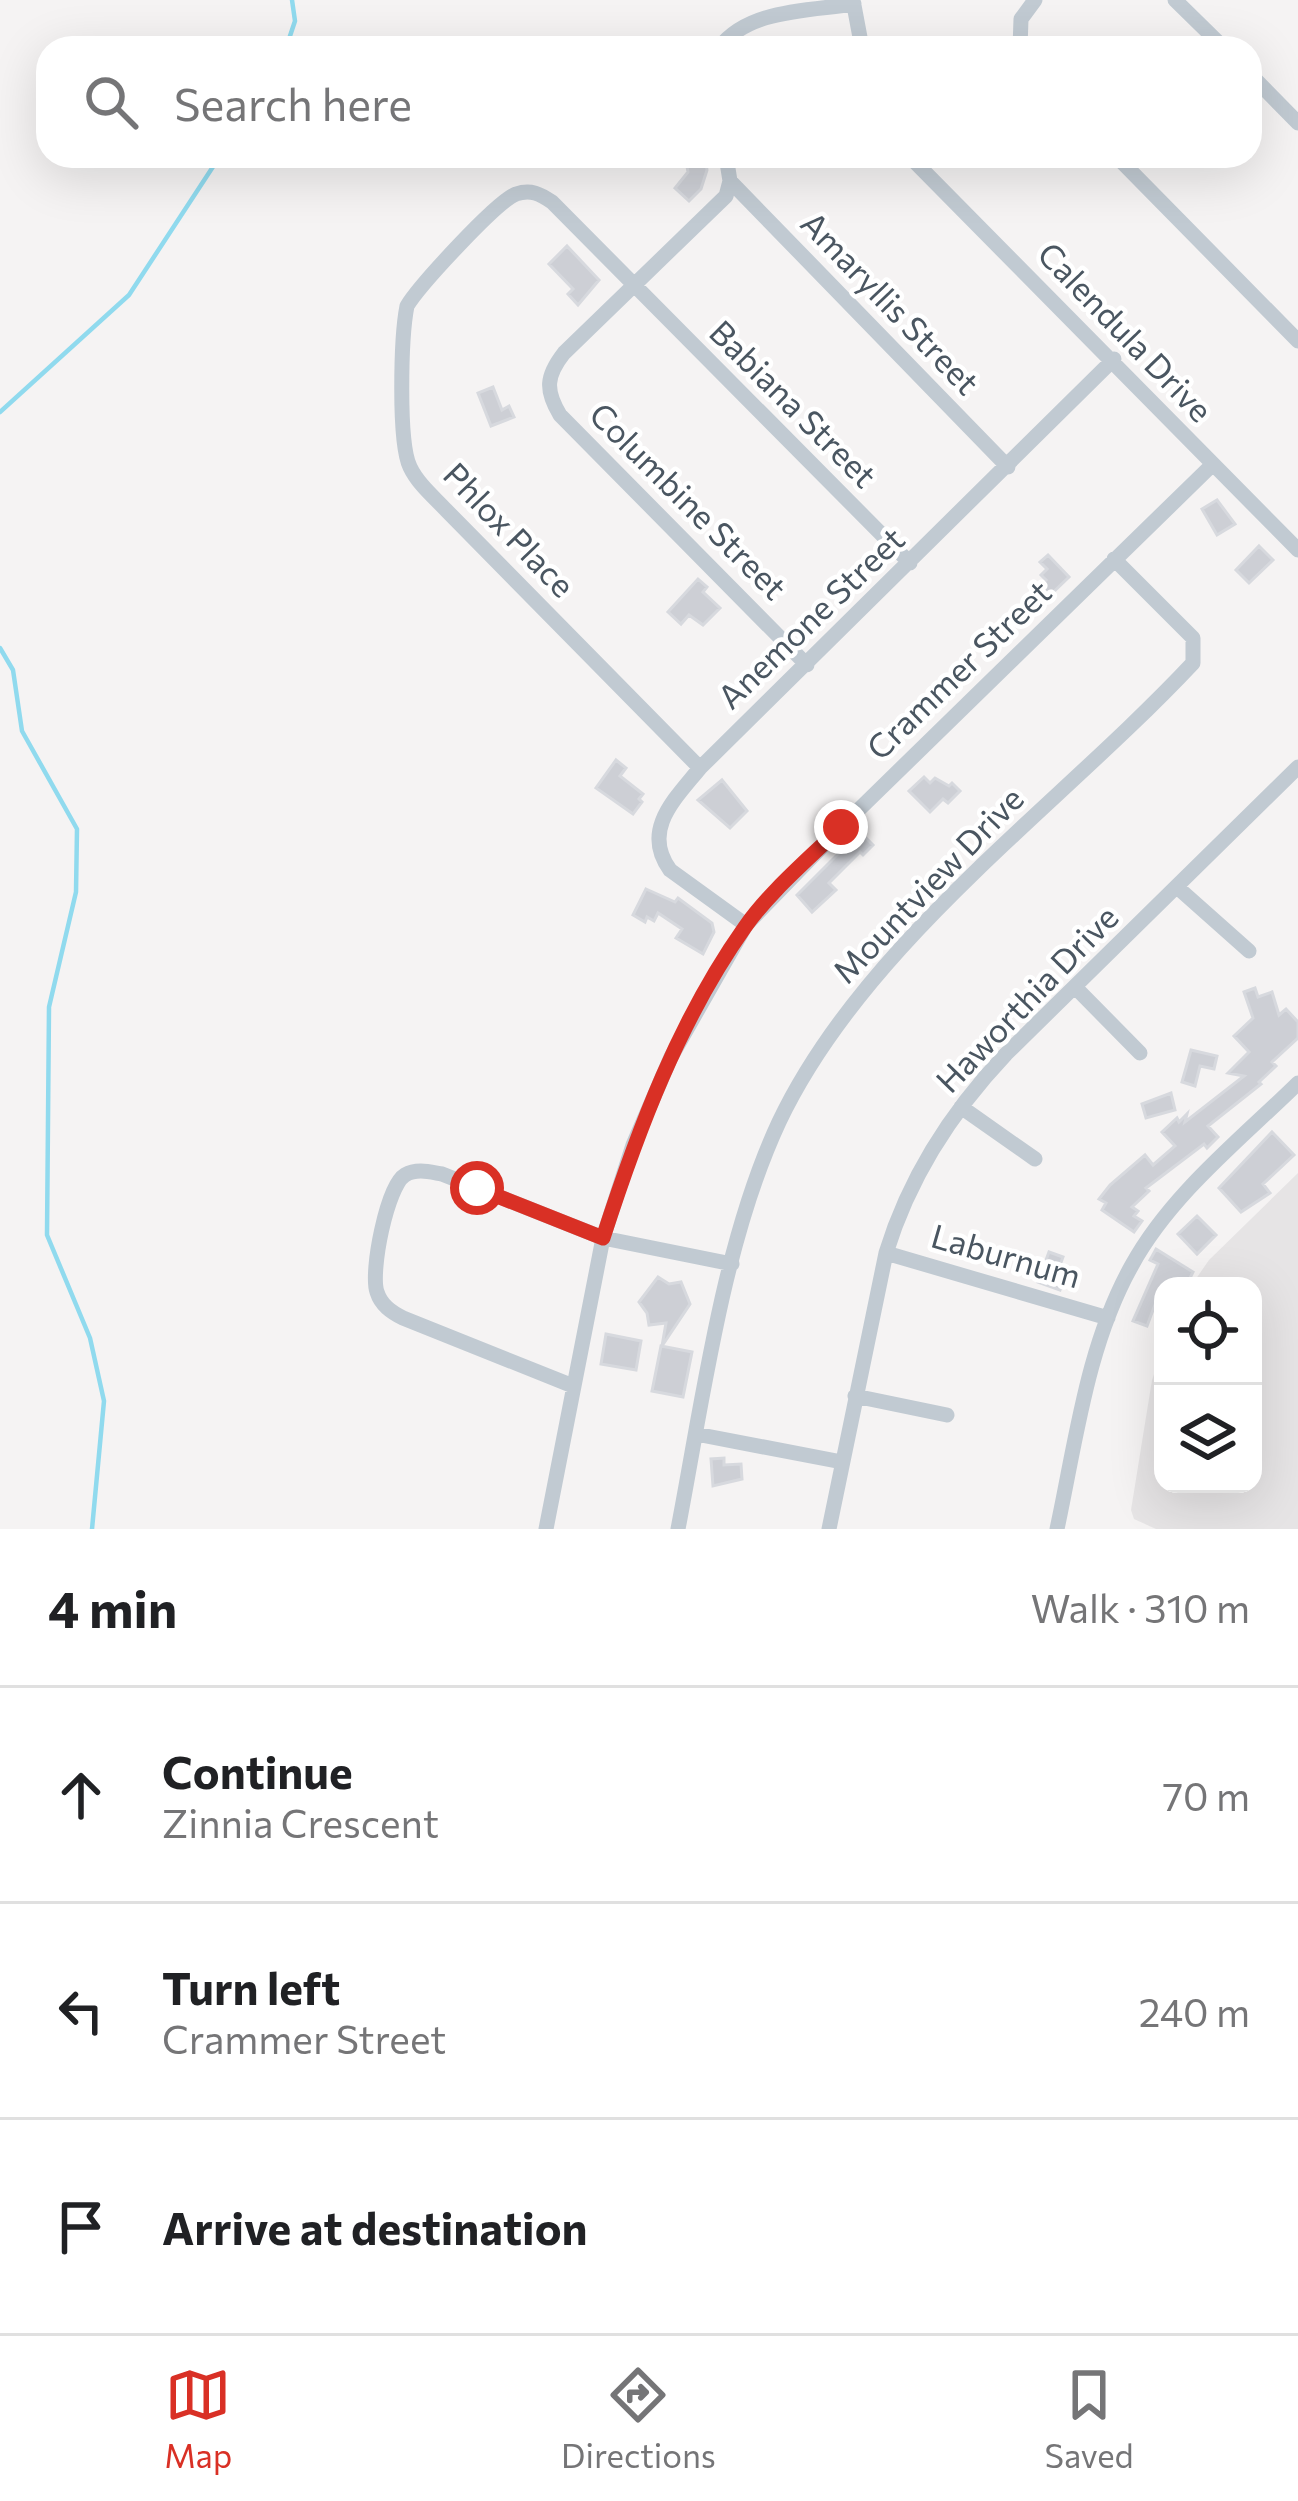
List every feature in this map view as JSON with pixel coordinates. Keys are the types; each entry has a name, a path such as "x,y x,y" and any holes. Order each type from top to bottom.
{"street":[{"path":"1020,36 1021,19 1035,0"},
{"path":"1175,0 1211,36"},
{"path":"728,36 747,23 854,2 860,36"},
{"path":"1262,84 1294,112"},
{"path":"728,168 730,181"},
{"name":"Calendula Drive","path":"921,168 1298,549"},
{"path":"1128,168 1298,341"},
{"name":"Columbine Street","path":"730,181 718,205 564,353 552,369 548,396 560,415 807,664"},
{"name":"Amaryllis Street","path":"730,181 1008,467"},
{"name":"Phlox Place","path":"634,287 553,202 537,192 512,195 407,306 404,451 415,477 700,768"},
{"name":"Babiana Street","path":"634,287 910,563"},
{"name":"Anemone Street","path":"746,925 670,870 658,846 660,820 700,768 1114,359"},
{"name":"Crammer Street","path":"546,1529 603,1238 634,1144 671,1057 746,925 1212,464"},
{"name":"Mountview Drive","path":"678,1529 732,1264 766,1154 802,1079 850,1008 897,953 1193,663 1193,638 1114,560"},
{"name":"Haworthia Drive","path":"829,1529 886,1252 913,1185 961,1107 978,1083 1075,987 1295,778"},
{"path":"1177,887 1249,951"},
{"path":"1075,987 1140,1053"},
{"path":"1057,1529 1087,1388 1108,1318 1131,1266 1191,1187 1298,1083"},
{"path":"961,1107 1035,1159"},
{"path":"573,1386 390,1311 375,1281 389,1200 405,1175 442,1174 603,1238 732,1264"},
{"name":"Laburnum","path":"886,1252 1108,1318"},
{"path":"855,1396 947,1415"},
{"path":"696,1434 842,1462"}],"shaded area":[{"path":"1298,1173 1298,1529 1156,1529 1134,1519 1131,1510 1154,1374 1154,1493 1262,1493 1262,1277 1197,1277"}],"building":[{"path":"687,168 707,168 701,189 689,201 675,188"},
{"path":"567,246 599,280 578,305 568,294 573,289 549,264"},
{"path":"493,387 502,410 509,406 514,417 491,426 478,393"},
{"path":"1217,500 1235,524 1217,535 1202,509"},
{"path":"1259,546 1273,560 1249,583 1236,570"},
{"path":"1048,555 1069,577 1046,599 1037,589 1046,580 1041,575 1047,569 1040,562"},
{"path":"698,579 707,587 703,592 720,608 703,625 689,615 681,624 668,612"},
{"path":"616,760 626,768 620,776 643,794 633,814 596,788"},
{"path":"924,777 930,783 935,778 949,786 952,783 960,791 930,812 909,791"},
{"path":"722,780 747,811 730,828 698,800"},
{"path":"860,832 873,845 829,883 836,890 812,912 797,895"},
{"path":"646,889 675,902 678,898 712,923 714,932 703,954 676,938 682,929 658,913 654,921 647,917 645,922 633,915"},
{"path":"1255,988 1258,997 1272,992 1279,1015 1286,1009 1298,1022 1298,1038 1272,1062 1276,1066 1261,1084 1208,1126 1218,1137 1207,1148 1204,1144 1146,1188 1149,1191 1132,1207 1138,1211 1134,1216 1142,1221 1134,1232 1102,1210 1106,1203 1099,1199 1145,1155 1153,1165 1175,1146 1162,1132 1177,1118 1179,1122 1187,1114 1185,1122 1244,1076 1228,1073 1249,1052 1234,1036 1253,1018 1244,992"},
{"path":"1191,1050 1217,1056 1214,1069 1200,1066 1195,1086 1182,1082"},
{"path":"1171,1093 1175,1110 1146,1118 1142,1104"},
{"path":"1272,1132 1294,1155 1263,1184 1270,1193 1241,1212 1219,1188"},
{"path":"1197,1216 1216,1235 1197,1254 1178,1234"},
{"path":"1156,1249 1193,1272 1190,1277 1154,1277 1154,1307 1147,1326 1133,1321 1158,1264 1150,1260"},
{"path":"1049,1252 1063,1257 1059,1268 1065,1275 1060,1290 1038,1282"},
{"path":"658,1277 669,1284 681,1282 690,1304 662,1346 666,1323 649,1325 639,1302"},
{"path":"606,1334 641,1341 636,1370 601,1364"},
{"path":"661,1346 692,1352 683,1397 652,1391"},
{"path":"724,1458 724,1465 741,1464 742,1479 713,1486 711,1459"}],"waterway":[{"path":"290,36 295,21 292,0"},
{"path":"0,412 129,295 212,168"},
{"path":"0,648 13,670 22,731 77,829 76,892 49,1007 47,1235 90,1338 104,1401 92,1529"}],"route":[{"path":"477,1188 603,1238 634,1144 671,1057 714,979 746,925 841,827"}]}
